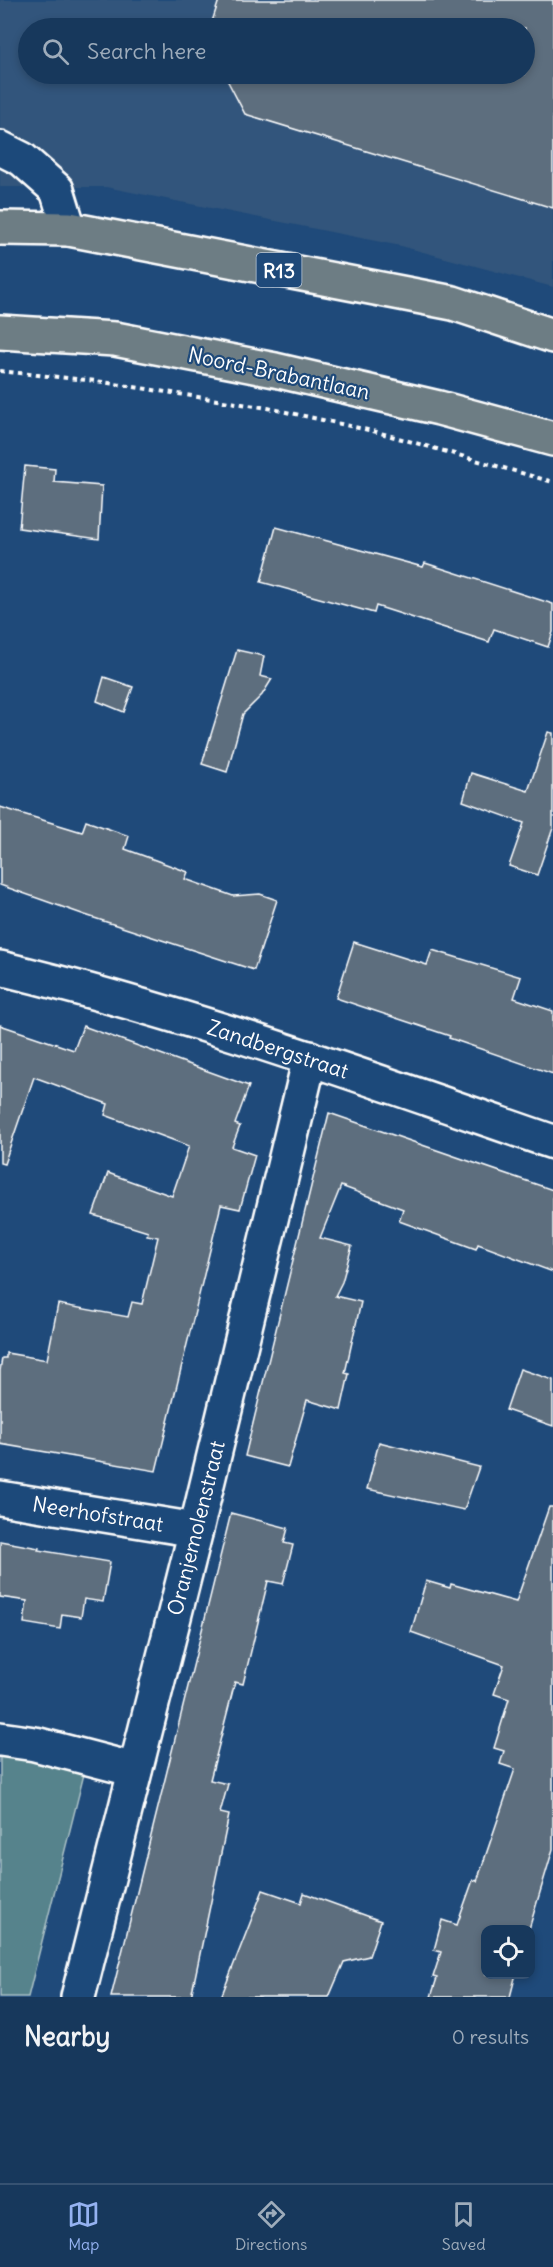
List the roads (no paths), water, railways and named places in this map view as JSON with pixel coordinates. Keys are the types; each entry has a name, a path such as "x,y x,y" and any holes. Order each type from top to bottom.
{"main road":[{"name":"R13","path":"0,228 69,229 453,303 553,336"},
{"name":"Noord-Brabantlaan","path":"0,332 115,339 263,368 450,411 553,439"}],"street":[{"path":"0,148 22,159 57,190 69,229"},
{"name":"Zandbergstraat","path":"0,968 84,988 310,1058 553,1142"},
{"name":"Oranjemolenstraat","path":"78,1997 196,1530 310,1058"},
{"name":"Neerhofstraat","path":"0,1498 196,1530"},
{"path":"0,1738 35,1744 135,1770"}]}
